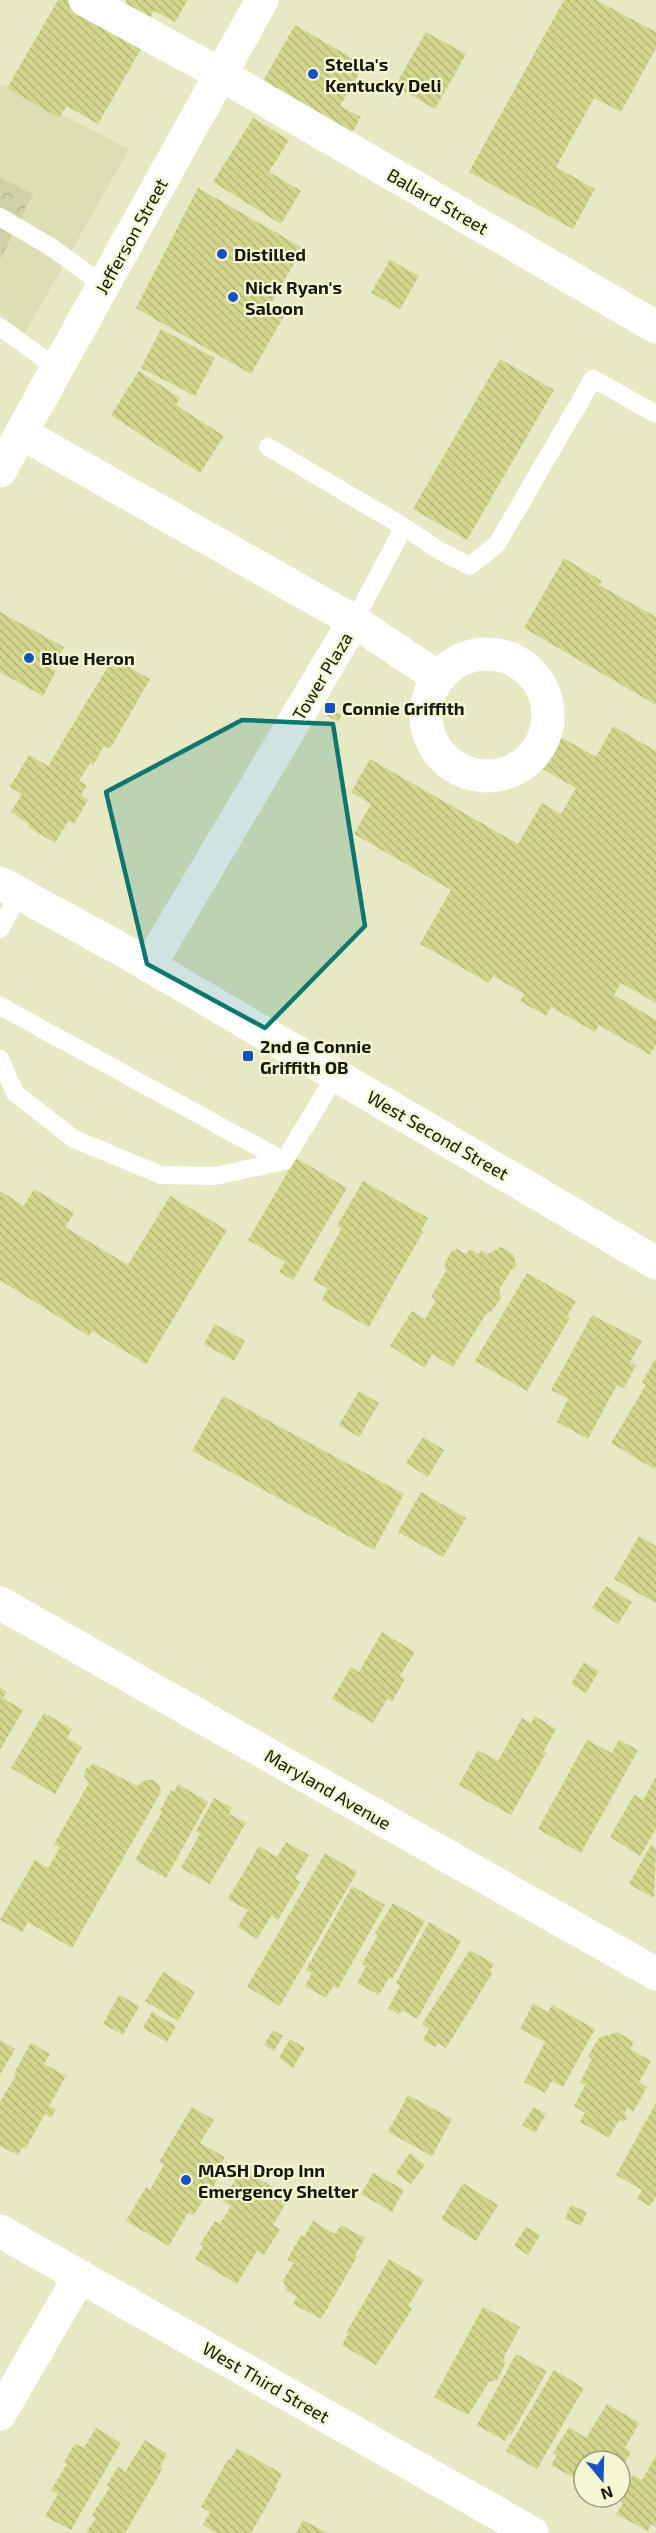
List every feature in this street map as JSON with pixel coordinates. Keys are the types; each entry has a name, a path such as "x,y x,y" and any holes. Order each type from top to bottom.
{"street":[{"name":"Ballard Street","path":"85,0 220,74 656,327"},
{"name":"Jefferson Street","path":"0,471 261,0"},
{"name":"Tower Plaza","path":"21,433 354,621 149,966"},
{"path":"354,621 439,678"},
{"name":"West Second Street","path":"10,889 149,966 656,1263"},
{"name":"Maryland Avenue","path":"0,1603 656,1974"},
{"name":"West Third Street","path":"0,2231 532,2533"},
{"path":"0,2414 80,2276"}],"lane":[{"path":"0,217 51,247 104,285"},
{"path":"0,327 57,368"},
{"path":"268,447 404,527 440,551 470,566 497,544 593,379 656,414"},
{"path":"354,621 404,527"},
{"path":"0,929 10,889"},
{"path":"0,1006 284,1161"},
{"path":"0,1059 15,1093 74,1139 161,1176 215,1176 284,1161 336,1076"}],"highlighted area":[{"path":"242,720 333,724 365,926 265,1028 147,964 106,792"}],"shaded area":[{"path":"0,84 129,149 20,342 0,312"}],"green space":[{"path":"0,177 33,194 0,260"}],"building":[{"path":"58,0 68,0 144,44 98,124 67,106 59,118 7,88"},
{"path":"127,0 188,0 175,22 154,11 150,18 125,4"},
{"path":"564,0 596,0 656,32 656,48 621,112 594,98 556,167 595,189 573,229 469,172"},
{"name":"Stella's Kentucky Deli","path":"295,25 364,65 340,106 361,117 351,134 262,83"},
{"path":"426,32 466,54 435,109 395,86"},
{"path":"253,118 289,140 269,172 301,191 281,224 213,182"},
{"path":"198,188 303,248 269,307 284,316 251,374 136,308"},
{"path":"390,260 419,276 400,309 371,293"},
{"path":"161,329 215,358 195,396 141,368"},
{"path":"500,359 554,390 467,540 413,509"},
{"path":"139,371 180,398 176,405 224,436 200,473 111,415"},
{"path":"564,558 602,581 599,585 656,617 656,705 524,628"},
{"name":"Blue Heron","path":"0,612 64,647 51,669 56,671 43,696 0,672"},
{"path":"113,658 150,679 111,747 104,746 93,765 90,763 79,781 87,785 81,795 88,800 74,824 68,821 55,843 28,827 29,824 11,812 22,794 10,787 29,755 48,766"},
{"path":"330,709 342,715 338,722 327,716"},
{"path":"613,726 656,751 656,1003 621,983 614,995 656,1020 656,1045 650,1055 599,1025 595,1032 551,1007 546,1016 520,1001 524,994 493,976 489,983 420,944 451,890 354,834 371,804 351,792 370,759 518,844 542,803 561,814 576,788 541,768 561,737 596,757"},
{"path":"296,1158 347,1188 293,1280 279,1272 285,1262 248,1240"},
{"path":"363,1181 428,1218 421,1231 423,1232 369,1327 321,1300 328,1289 313,1280 342,1228 337,1226"},
{"path":"34,1189 74,1213 65,1227 128,1265 170,1196 227,1230 146,1364 92,1331 89,1336 0,1280 0,1191 24,1206"},
{"path":"501,1247 514,1255 516,1267 512,1269 499,1290 501,1298 492,1311 486,1314 453,1367 432,1354 425,1368 390,1346 412,1311 425,1319 436,1300 431,1297 446,1271 445,1262 451,1252 457,1249 466,1254 470,1249 479,1254 481,1250 488,1254"},
{"path":"527,1273 576,1301 567,1316 570,1318 527,1391 475,1361"},
{"path":"592,1315 642,1341 630,1362 636,1365 624,1388 617,1385 588,1439 557,1422 568,1399 551,1390"},
{"path":"215,1324 245,1341 234,1361 204,1344"},
{"path":"656,1358 656,1466 654,1469 611,1443 646,1385 642,1382"},
{"path":"359,1391 379,1403 359,1437 339,1425"},
{"path":"223,1396 404,1494 374,1550 192,1451"},
{"path":"423,1437 444,1450 428,1477 406,1463"},
{"path":"421,1492 466,1518 443,1557 398,1532"},
{"path":"639,1536 656,1546 656,1603 614,1579"},
{"path":"606,1586 632,1602 618,1624 592,1608"},
{"path":"382,1632 415,1652 400,1676 405,1679 392,1702 387,1699 373,1723 332,1699 351,1667 359,1672"},
{"path":"584,1662 599,1671 586,1693 571,1684"},
{"path":"0,1687 7,1692 3,1698 23,1710 0,1750"},
{"path":"44,1713 72,1729 67,1738 82,1747 55,1794 11,1768"},
{"path":"535,1716 556,1729 544,1751 546,1753 511,1815 459,1785 478,1750 498,1761 522,1718 531,1723"},
{"path":"587,1740 612,1753 619,1740 638,1750 581,1853 538,1829"},
{"path":"94,1764 137,1786 146,1780 153,1780 159,1785 161,1792 72,1948 28,1922 22,1932 0,1920 35,1860 48,1868 60,1847 54,1844 89,1783 84,1776 86,1768"},
{"path":"656,1777 656,1829 640,1856 610,1837 634,1795 643,1800"},
{"path":"178,1784 208,1802 166,1878 135,1860 162,1812 160,1811 171,1790 174,1792"},
{"path":"214,1798 232,1808 229,1814 246,1823 210,1884 181,1868 200,1834 196,1831"},
{"path":"286,1842 309,1855 295,1879 300,1882 278,1920 271,1916 257,1939 238,1927 248,1910 228,1899 259,1846 277,1857"},
{"path":"651,1845 656,1848 654,1898 629,1884"},
{"path":"325,1853 357,1872 280,2006 247,1987"},
{"path":"352,1886 385,1905 338,1988 333,1986 326,1998 305,1986 312,1973 306,1970"},
{"path":"393,1903 425,1921 392,1979 389,1978 379,1995 357,1983 366,1966 362,1964 378,1935 375,1933"},
{"path":"429,1922 461,1941 417,2019 402,2010 399,2015 388,2008 400,1986 396,1983"},
{"path":"470,1950 494,1964 490,1971 493,1972 446,2048 438,2043 435,2047 423,2040 429,2029 422,2024"},
{"path":"163,1972 195,1992 178,2021 145,2001"},
{"path":"119,1995 139,2006 123,2035 103,2024"},
{"path":"533,2004 548,2012 552,2005 595,2029 563,2087 552,2081 545,2093 524,2082 545,2042 520,2029"},
{"path":"152,2012 176,2026 167,2042 143,2028"},
{"path":"273,2030 283,2036 274,2051 264,2045"},
{"path":"617,2032 634,2042 630,2049 651,2061 639,2082 647,2087 633,2112 627,2108 624,2122 619,2120 609,2138 580,2122 585,2113 574,2106 585,2085 580,2082 592,2059 588,2056 599,2038"},
{"path":"290,2039 305,2048 293,2068 279,2058"},
{"path":"0,2040 15,2049 0,2075"},
{"path":"31,2043 50,2054 44,2064 66,2076 49,2106 56,2109 51,2118 45,2114 26,2148 23,2147 18,2155 0,2146 0,2102"},
{"path":"408,2095 452,2119 432,2156 388,2132"},
{"path":"656,2103 656,2197 650,2206 637,2199 642,2190 616,2175"},
{"name":"MASH Drop Inn Emergency Shelter","path":"192,2107 214,2120 200,2143 225,2157 217,2171 221,2173 209,2194 207,2193 194,2215 188,2213 169,2246 126,2221 146,2187 150,2190 164,2165 159,2162"},
{"path":"534,2107 546,2114 535,2133 522,2125"},
{"path":"410,2153 425,2165 411,2184 396,2173"},
{"name":"MASH Drop Inn Emergency Shelter","path":"242,2169 290,2197 273,2225 280,2229 264,2255 257,2251 237,2284 195,2259 203,2246 200,2244 215,2221 220,2224 231,2206 222,2201"},
{"path":"373,2173 404,2190 392,2212 361,2194"},
{"path":"463,2183 498,2205 476,2241 441,2219"},
{"path":"571,2205 587,2212 581,2226 565,2219"},
{"path":"313,2221 335,2234 341,2225 365,2238 355,2255 357,2257 321,2319 293,2304 297,2297 287,2291 283,2280 294,2263 287,2260 301,2235 304,2237"},
{"path":"526,2227 540,2235 528,2255 514,2246"},
{"path":"389,2259 424,2280 408,2306 412,2309 376,2365 342,2345 348,2334 346,2333"},
{"path":"483,2307 520,2327 504,2357 505,2364 497,2380 489,2382 468,2415 434,2397"},
{"path":"516,2354 547,2371 511,2435 509,2433 505,2441 477,2425"},
{"path":"554,2370 584,2388 537,2469 506,2451"},
{"path":"607,2404 639,2423 626,2449 572,2449 572,2477 551,2465 557,2455 553,2453 569,2427 586,2438"},
{"path":"96,2428 121,2443 71,2530 45,2516 58,2494 51,2490 67,2464 64,2462 75,2444 84,2448"},
{"path":"145,2440 167,2454 160,2466 163,2468 125,2533 86,2533 96,2518 92,2515 110,2487 107,2485 118,2467 125,2472"},
{"path":"237,2448 282,2474 275,2487 277,2488 251,2533 217,2533 203,2525 210,2512 201,2507 228,2459 230,2460"},
{"path":"656,2456 656,2527 651,2524 648,2531 616,2514 619,2509 632,2509 633,2475 642,2480"},
{"path":"303,2520 327,2533 296,2533"}],"place":[{"name":"Stella's Kentucky Deli","path":"313,74"},
{"name":"Distilled","path":"222,254"},
{"name":"Nick Ryan's Saloon","path":"233,297"},
{"name":"Blue Heron","path":"29,658"},
{"name":"Connie Griffith","path":"330,708"},
{"name":"2nd @ Connie Griffith OB","path":"248,1056"},
{"name":"MASH Drop Inn Emergency Shelter","path":"186,2180"}]}
